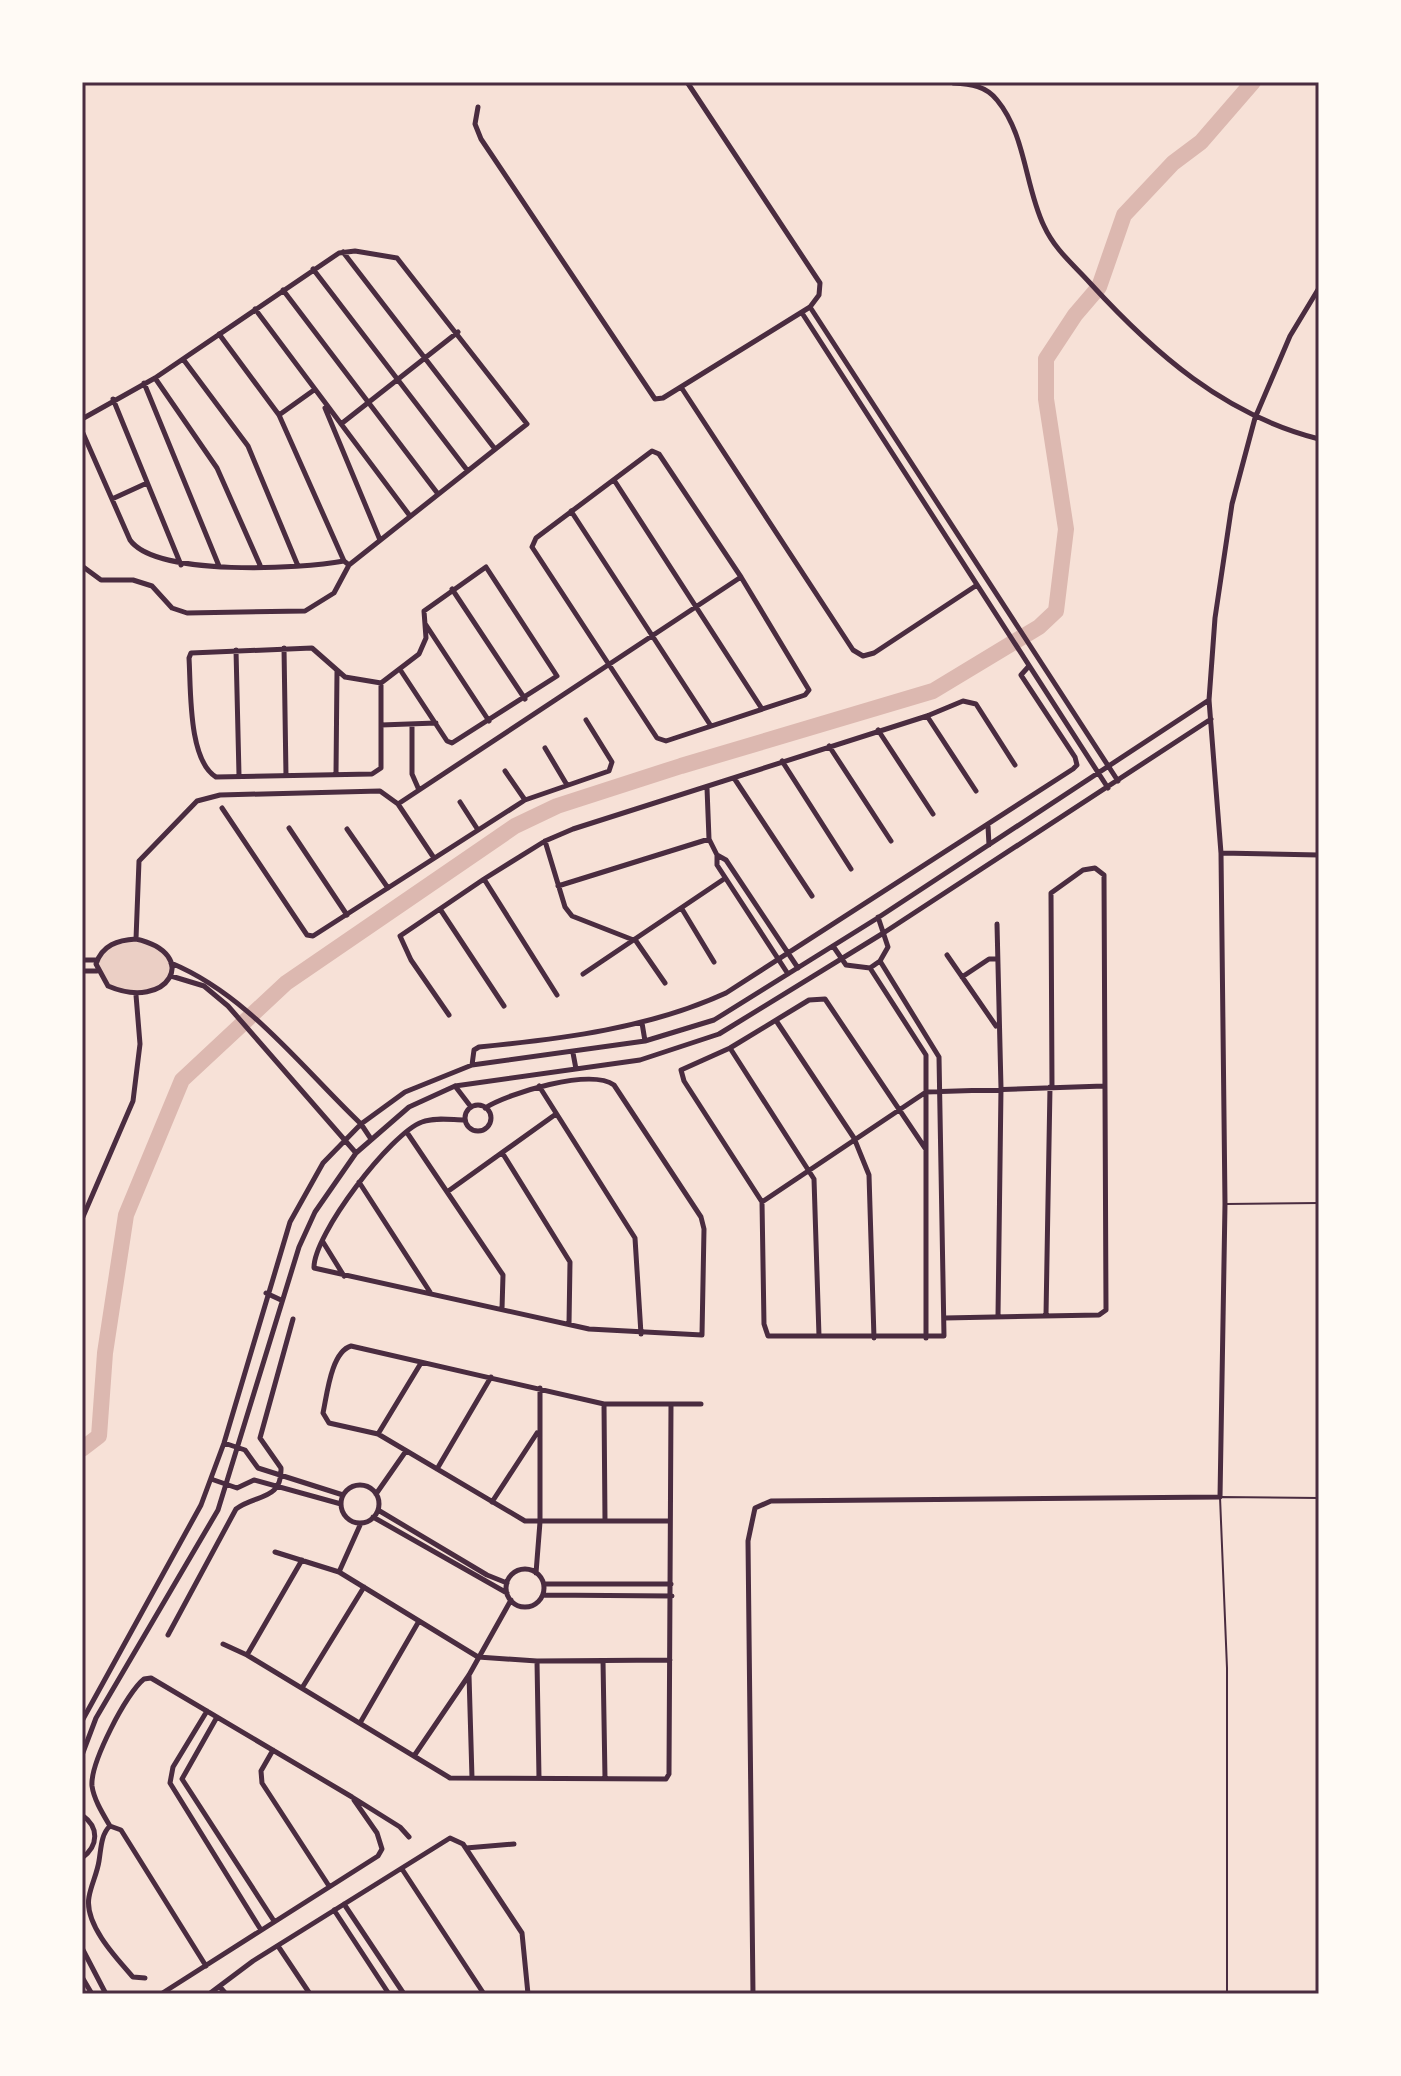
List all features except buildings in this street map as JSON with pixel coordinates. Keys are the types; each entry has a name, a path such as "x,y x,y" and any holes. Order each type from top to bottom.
{"street":[{"path":"478,107 475,124 481,139 648,393 655,399 663,398 802,313 819,295 820,283 687,82"},
{"path":"953,83 980,87 1003,108 1042,223 1054,246 1104,299 1167,360 1255,418 1319,439"},
{"path":"343,252 495,449"},
{"path":"82,419 155,378 313,269 343,252 391,256 403,263 527,424 380,540 346,563 298,566 182,566 135,547 82,431"},
{"path":"313,269 467,470"},
{"path":"753,1994 748,1541 751,1514 757,1506 771,1501 1220,1497 1225,1204 1221,853 1209,700 1217,593 1232,504 1255,418 1290,336 1319,288"},
{"path":"283,290 438,494"},
{"path":"810,307 1118,781"},
{"path":"255,309 410,516"},
{"path":"802,313 1108,788"},
{"path":"341,424 458,332"},
{"path":"82,566 101,580 133,580 152,586 172,608 187,613 305,611 334,593 346,563 279,415 219,334"},
{"path":"183,359 248,446 298,566"},
{"path":"155,378 217,468 260,565"},
{"path":"144,383 219,566"},
{"path":"681,387 853,650 863,656 874,653 977,585"},
{"path":"279,415 314,390"},
{"path":"113,399 182,566"},
{"path":"323,402 380,540"},
{"path":"656,452 741,577 809,690 762,709 661,741 532,547 533,542 614,480 646,454 656,452"},
{"path":"614,480 762,709"},
{"path":"112,499 147,482"},
{"path":"571,511 711,726"},
{"path":"381,683 381,768 378,771 216,777 204,765 195,742 191,653 284,648 318,650 337,670 354,681 381,683 401,671 423,646 424,611 486,567 557,676 452,743 447,741 401,671"},
{"path":"398,804 741,577"},
{"path":"452,589 525,699"},
{"path":"424,621 489,721"},
{"path":"284,648 286,776"},
{"path":"236,650 239,775"},
{"path":"472,1065 474,1050 479,1047 642,1023 702,1004 789,955 1077,765 1021,675 1029,666"},
{"path":"336,774 337,670"},
{"path":"449,1015 400,941 401,934 545,841 573,829 707,788 970,700 1015,765"},
{"path":"82,1721 195,1515 211,1479 266,1293 300,1202 323,1163 361,1124 405,1092 472,1065 645,1041 714,1020 878,917 1209,700"},
{"path":"927,716 976,791"},
{"path":"82,1755 96,1718 207,1532 240,1448 281,1300 315,1212 356,1153 371,1139 409,1107 455,1086 640,1060 719,1034 885,932 1211,719"},
{"path":"222,808 307,935 319,933 525,800 613,767 586,720"},
{"path":"381,725 436,723"},
{"path":"412,726 412,774 419,790"},
{"path":"878,730 933,814"},
{"path":"829,746 891,841"},
{"path":"545,748 567,785"},
{"path":"782,761 851,869"},
{"path":"505,771 525,800"},
{"path":"734,778 812,896"},
{"path":"707,788 709,839 717,855 717,865 788,974"},
{"path":"136,939 139,861 202,798 380,791 398,804 434,858"},
{"path":"460,802 478,830"},
{"path":"991,824 1012,830"},
{"path":"989,845 991,824"},
{"path":"289,828 347,915"},
{"path":"347,829 388,888"},
{"path":"558,886 709,839"},
{"path":"545,841 565,907 579,922 636,941 665,983"},
{"path":"1221,853 1319,855"},
{"path":"717,855 726,860 798,968"},
{"path":"945,1318 1099,1315 1106,1310 1104,875 1101,870 1087,868 1051,893 1046,1315"},
{"path":"484,879 557,995"},
{"path":"583,974 724,879"},
{"path":"440,909 504,1006"},
{"path":"682,909 714,962"},
{"path":"872,971 888,947 878,917"},
{"path":"757,928 767,922"},
{"path":"997,924 997,1027 1001,1088 998,1316"},
{"path":"171,963 171,976 156,990 136,995 108,986 97,971 97,960 111,944 136,939 156,945 171,963 197,974 235,999 361,1124 371,1139"},
{"path":"833,946 841,960 872,971 926,1055 926,1338"},
{"path":"947,955 997,1027"},
{"path":"962,977 989,959 997,959"},
{"path":"82,960 97,960"},
{"path":"880,961 939,1057 944,1337 768,1336 764,1324 762,1202 684,1081 681,1070 730,1048 817,997 829,1004 925,1148"},
{"path":"82,971 97,971"},
{"path":"171,976 204,986 228,1006 356,1153"},
{"path":"82,1219 133,1101 139,1059 136,995"},
{"path":"777,1022 854,1138 869,1175 874,1338"},
{"path":"642,1023 645,1041"},
{"path":"730,1048 809,1167 816,1194 819,1336"},
{"path":"573,1053 576,1069"},
{"path":"301,1089 311,1077"},
{"path":"455,1086 471,1107 485,1108 504,1096 539,1086 602,1080 614,1085 701,1217 704,1258 702,1335 610,1333 314,1268 323,1242 345,1199 359,1182 423,1122 465,1120"},
{"path":"539,1086 635,1238 641,1334"},
{"path":"762,1202 809,1167 926,1092 938,1089 1104,1086"},
{"path":"465,1120 471,1107"},
{"path":"465,1120 474,1131 482,1131 491,1121 485,1108"},
{"path":"447,1192 556,1114"},
{"path":"408,1134 503,1275 502,1309"},
{"path":"503,1154 567,1256 571,1267 569,1324"},
{"path":"359,1182 431,1292"},
{"path":"323,1242 344,1277"},
{"path":"266,1293 281,1300"},
{"path":"168,1635 236,1509 253,1499 267,1498 278,1487 281,1476 279,1463 260,1438 293,1319"},
{"path":"670,1521 525,1521 378,1434 329,1423 323,1413 327,1393 344,1348 356,1346 604,1404 701,1404"},
{"path":"378,1434 421,1363"},
{"path":"437,1469 491,1377"},
{"path":"536,1573 540,1522 540,1388"},
{"path":"604,1404 605,1521"},
{"path":"223,1644 247,1655 444,1776 666,1779 669,1774 672,1596 671,1404"},
{"path":"492,1502 539,1430"},
{"path":"224,1443 250,1454 258,1468 343,1495"},
{"path":"339,1572 361,1523 373,1517 378,1510 376,1494 406,1451"},
{"path":"211,1479 242,1488 254,1480 258,1468"},
{"path":"254,1480 341,1504"},
{"path":"361,1523 347,1518 341,1504 343,1495 359,1485 376,1494"},
{"path":"378,1510 487,1575 507,1583"},
{"path":"373,1517 507,1593"},
{"path":"275,1552 339,1572 478,1657 537,1661 670,1660"},
{"path":"247,1655 302,1560"},
{"path":"522,1569 536,1573 544,1584 543,1595 539,1602 525,1607 511,1600 507,1583 522,1569"},
{"path":"544,1584 671,1584"},
{"path":"302,1688 364,1587"},
{"path":"543,1595 672,1596"},
{"path":"414,1756 469,1675 511,1600"},
{"path":"360,1723 419,1621"},
{"path":"537,1661 539,1778"},
{"path":"603,1661 605,1778"},
{"path":"469,1675 472,1778"},
{"path":"206,1966 121,1830 110,1826 92,1784 113,1727 144,1679 151,1678 352,1797 400,1827 409,1837"},
{"path":"170,1778 207,1711"},
{"path":"182,1779 217,1717"},
{"path":"273,1750 261,1771 262,1783 329,1886"},
{"path":"170,1778 182,1779"},
{"path":"170,1778 261,1930"},
{"path":"182,1779 274,1921"},
{"path":"161,1994 378,1856 382,1849 370,1821 352,1797"},
{"path":"82,1815 92,1824 95,1838 89,1852 82,1858"},
{"path":"110,1826 104,1831 98,1872 89,1896 89,1915 133,1977 145,1978"},
{"path":"209,1994 445,1839 455,1838 465,1848 522,1933 528,1994"},
{"path":"465,1848 514,1844"},
{"path":"402,1869 484,1994"},
{"path":"344,1904 404,1994"},
{"path":"334,1910 389,1994"},
{"path":"278,1946 310,1994"},
{"path":"82,1948 106,1994"},
{"path":"82,1977 92,1994"},
{"path":"220,1987 226,1994"}],"lane":[{"path":"1225,1204 1319,1203"},
{"path":"1227,1994 1227,1668 1220,1497 1319,1498"}],"shaded area":[{"path":"137,940 165,956 171,967 171,975 155,987 142,991 109,985 97,964 100,958 113,947"}],"waterway":[{"path":"82,1449 99,1436 105,1353 126,1215 182,1080 286,983 515,826 557,806 933,691 1039,627 1056,611 1066,529 1046,399 1046,359 1075,315 1099,287 1124,215 1173,163 1201,142 1253,82"}]}
